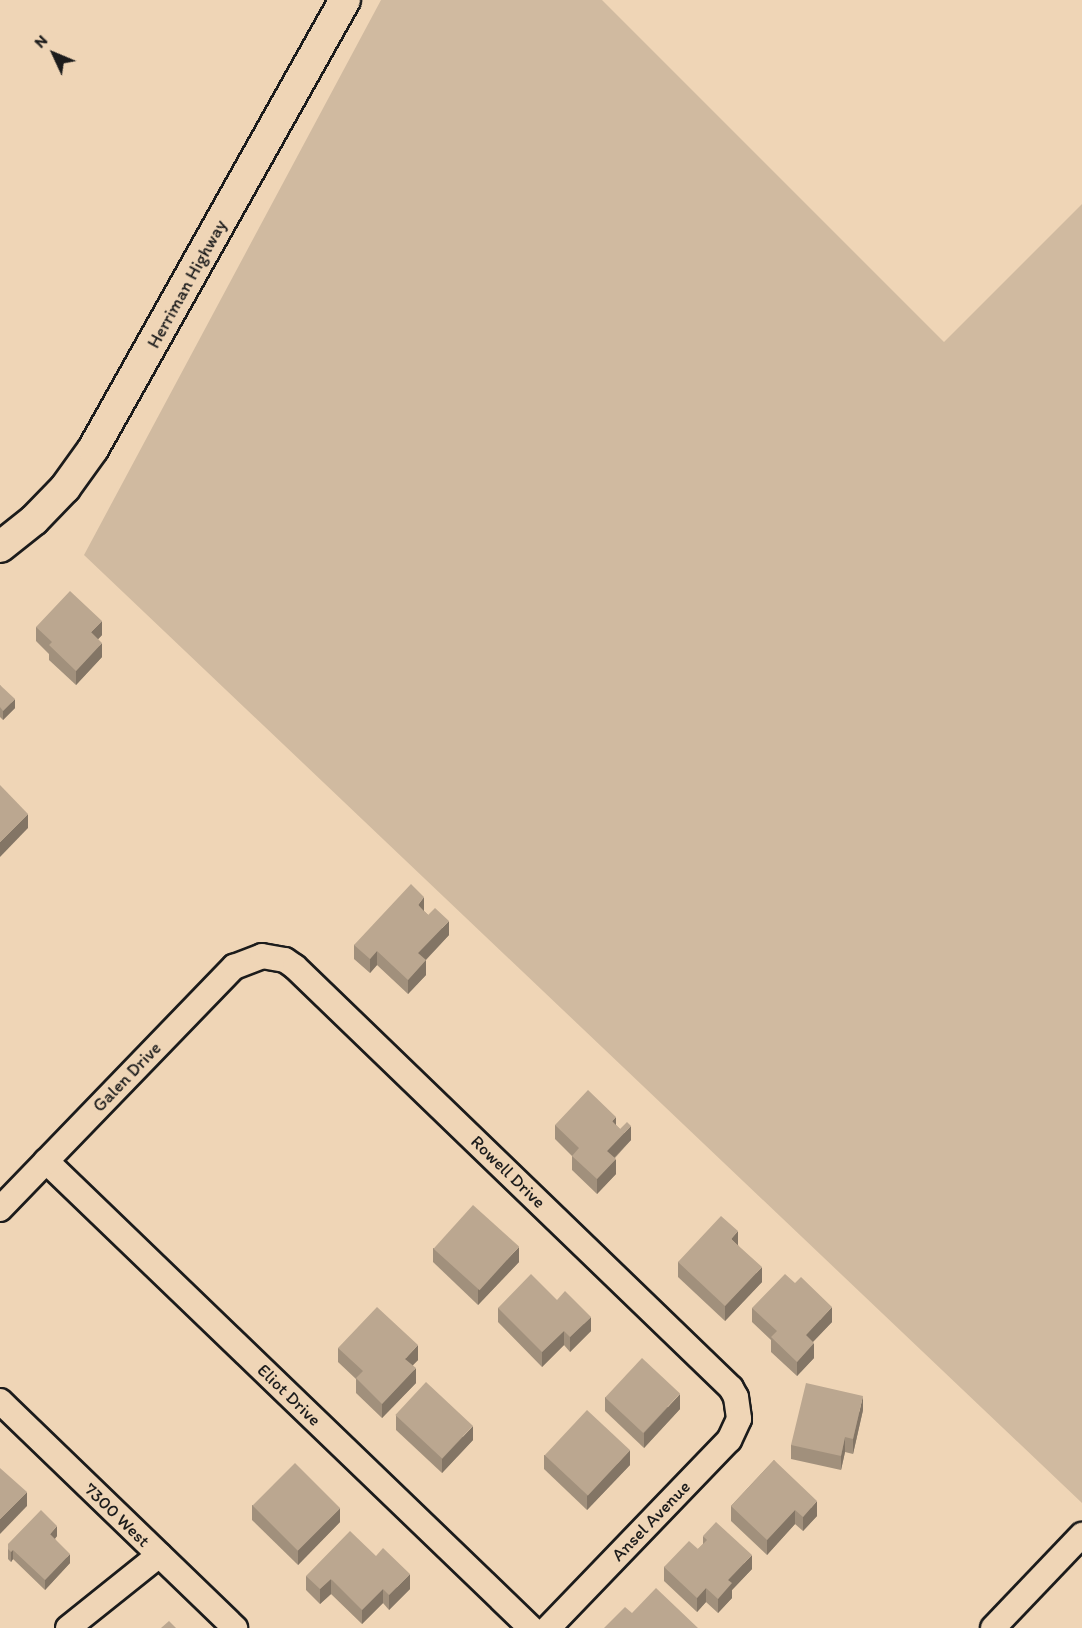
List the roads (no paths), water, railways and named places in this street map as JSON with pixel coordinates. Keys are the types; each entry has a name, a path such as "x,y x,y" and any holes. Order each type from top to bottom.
{"main road":[{"name":"Herriman Highway","path":"0,547 34,520 57,496 93,449 345,0"}],"street":[{"name":"Galen Drive","path":"0,1209 226,974 242,962 262,956"},
{"name":"Rowell Drive","path":"262,956 285,960 295,967 731,1388 739,1407"},
{"name":"Eliot Drive","path":"46,1161 531,1628"},
{"name":"7300 West","path":"0,1401 235,1628"},
{"name":"Ansel Avenue","path":"548,1628 729,1440 739,1419 739,1407"},
{"path":"993,1628 1082,1536"},
{"path":"68,1628 159,1555"}]}
